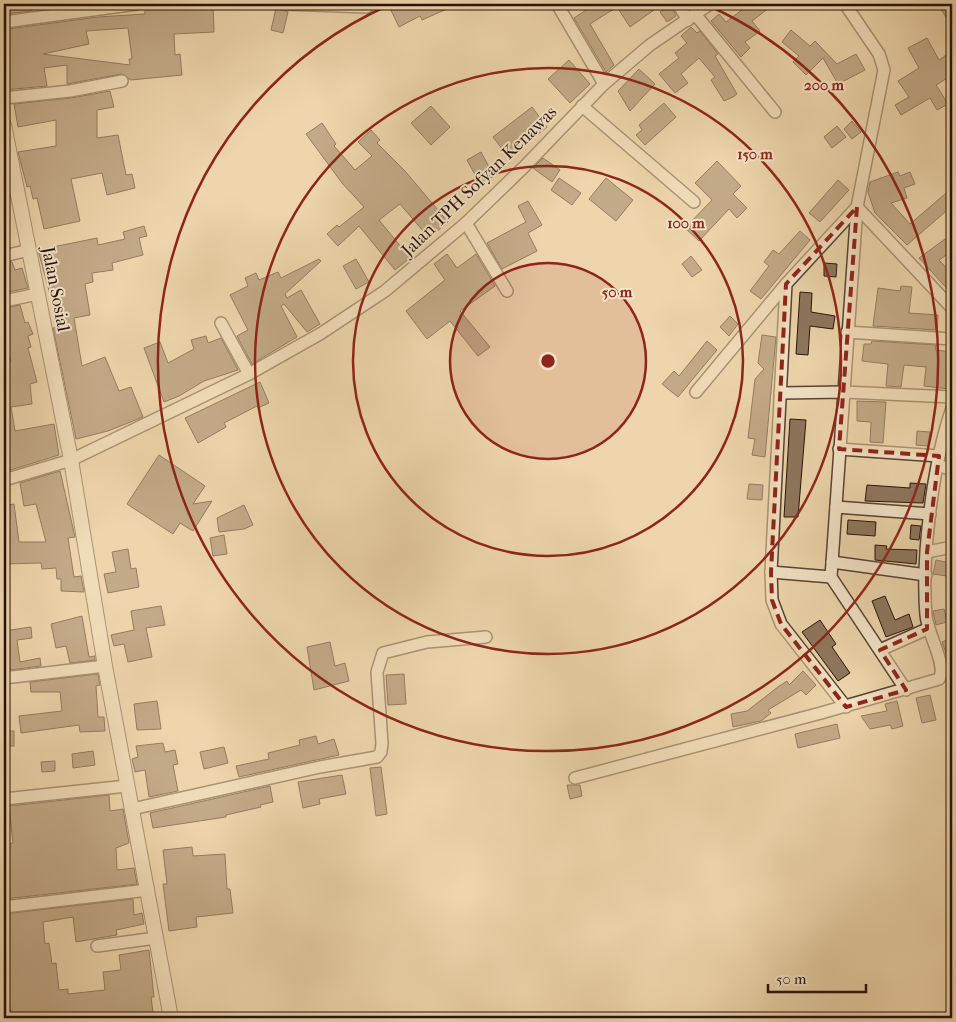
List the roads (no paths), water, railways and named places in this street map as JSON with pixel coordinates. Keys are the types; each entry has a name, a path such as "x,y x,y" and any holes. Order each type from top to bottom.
{"street":[{"path":"4,22 137,4"},
{"path":"283,4 367,6"},
{"path":"557,4 604,84"},
{"path":"678,4 692,17 775,112"},
{"name":"Jalan TPH Sofyan Kenawas","path":"4,480 71,460 249,374 320,334 385,292 466,223 524,167 604,84 650,45 710,4"},
{"path":"845,4 879,54 884,70 858,206 847,332 831,577 906,690"},
{"path":"4,98 70,91 122,81"},
{"path":"582,106 694,202"},
{"name":"Jalan Sosial","path":"4,125 71,460 105,666 171,1018"},
{"path":"696,392 786,284 858,206"},
{"path":"858,206 952,308"},
{"path":"466,223 507,291"},
{"path":"4,256 29,250"},
{"path":"786,284 771,572 772,600 781,624 846,707"},
{"path":"4,301 38,294"},
{"path":"221,322 249,374"},
{"path":"847,332 952,339"},
{"path":"780,393 844,392 952,397"},
{"path":"576,778 846,707 934,682 941,677 941,661 927,629 924,597 930,514 938,461 952,408"},
{"path":"839,449 938,461 952,470"},
{"path":"836,507 930,514"},
{"path":"927,552 952,547"},
{"path":"832,562 926,575"},
{"path":"771,572 831,577"},
{"path":"880,650 927,629"},
{"path":"132,809 320,767 377,757 381,752 382,743 377,672 383,653 427,642 486,637"},
{"path":"4,678 105,666"},
{"path":"4,799 127,786"},
{"path":"4,907 148,890"},
{"path":"97,946 156,938"}]}
